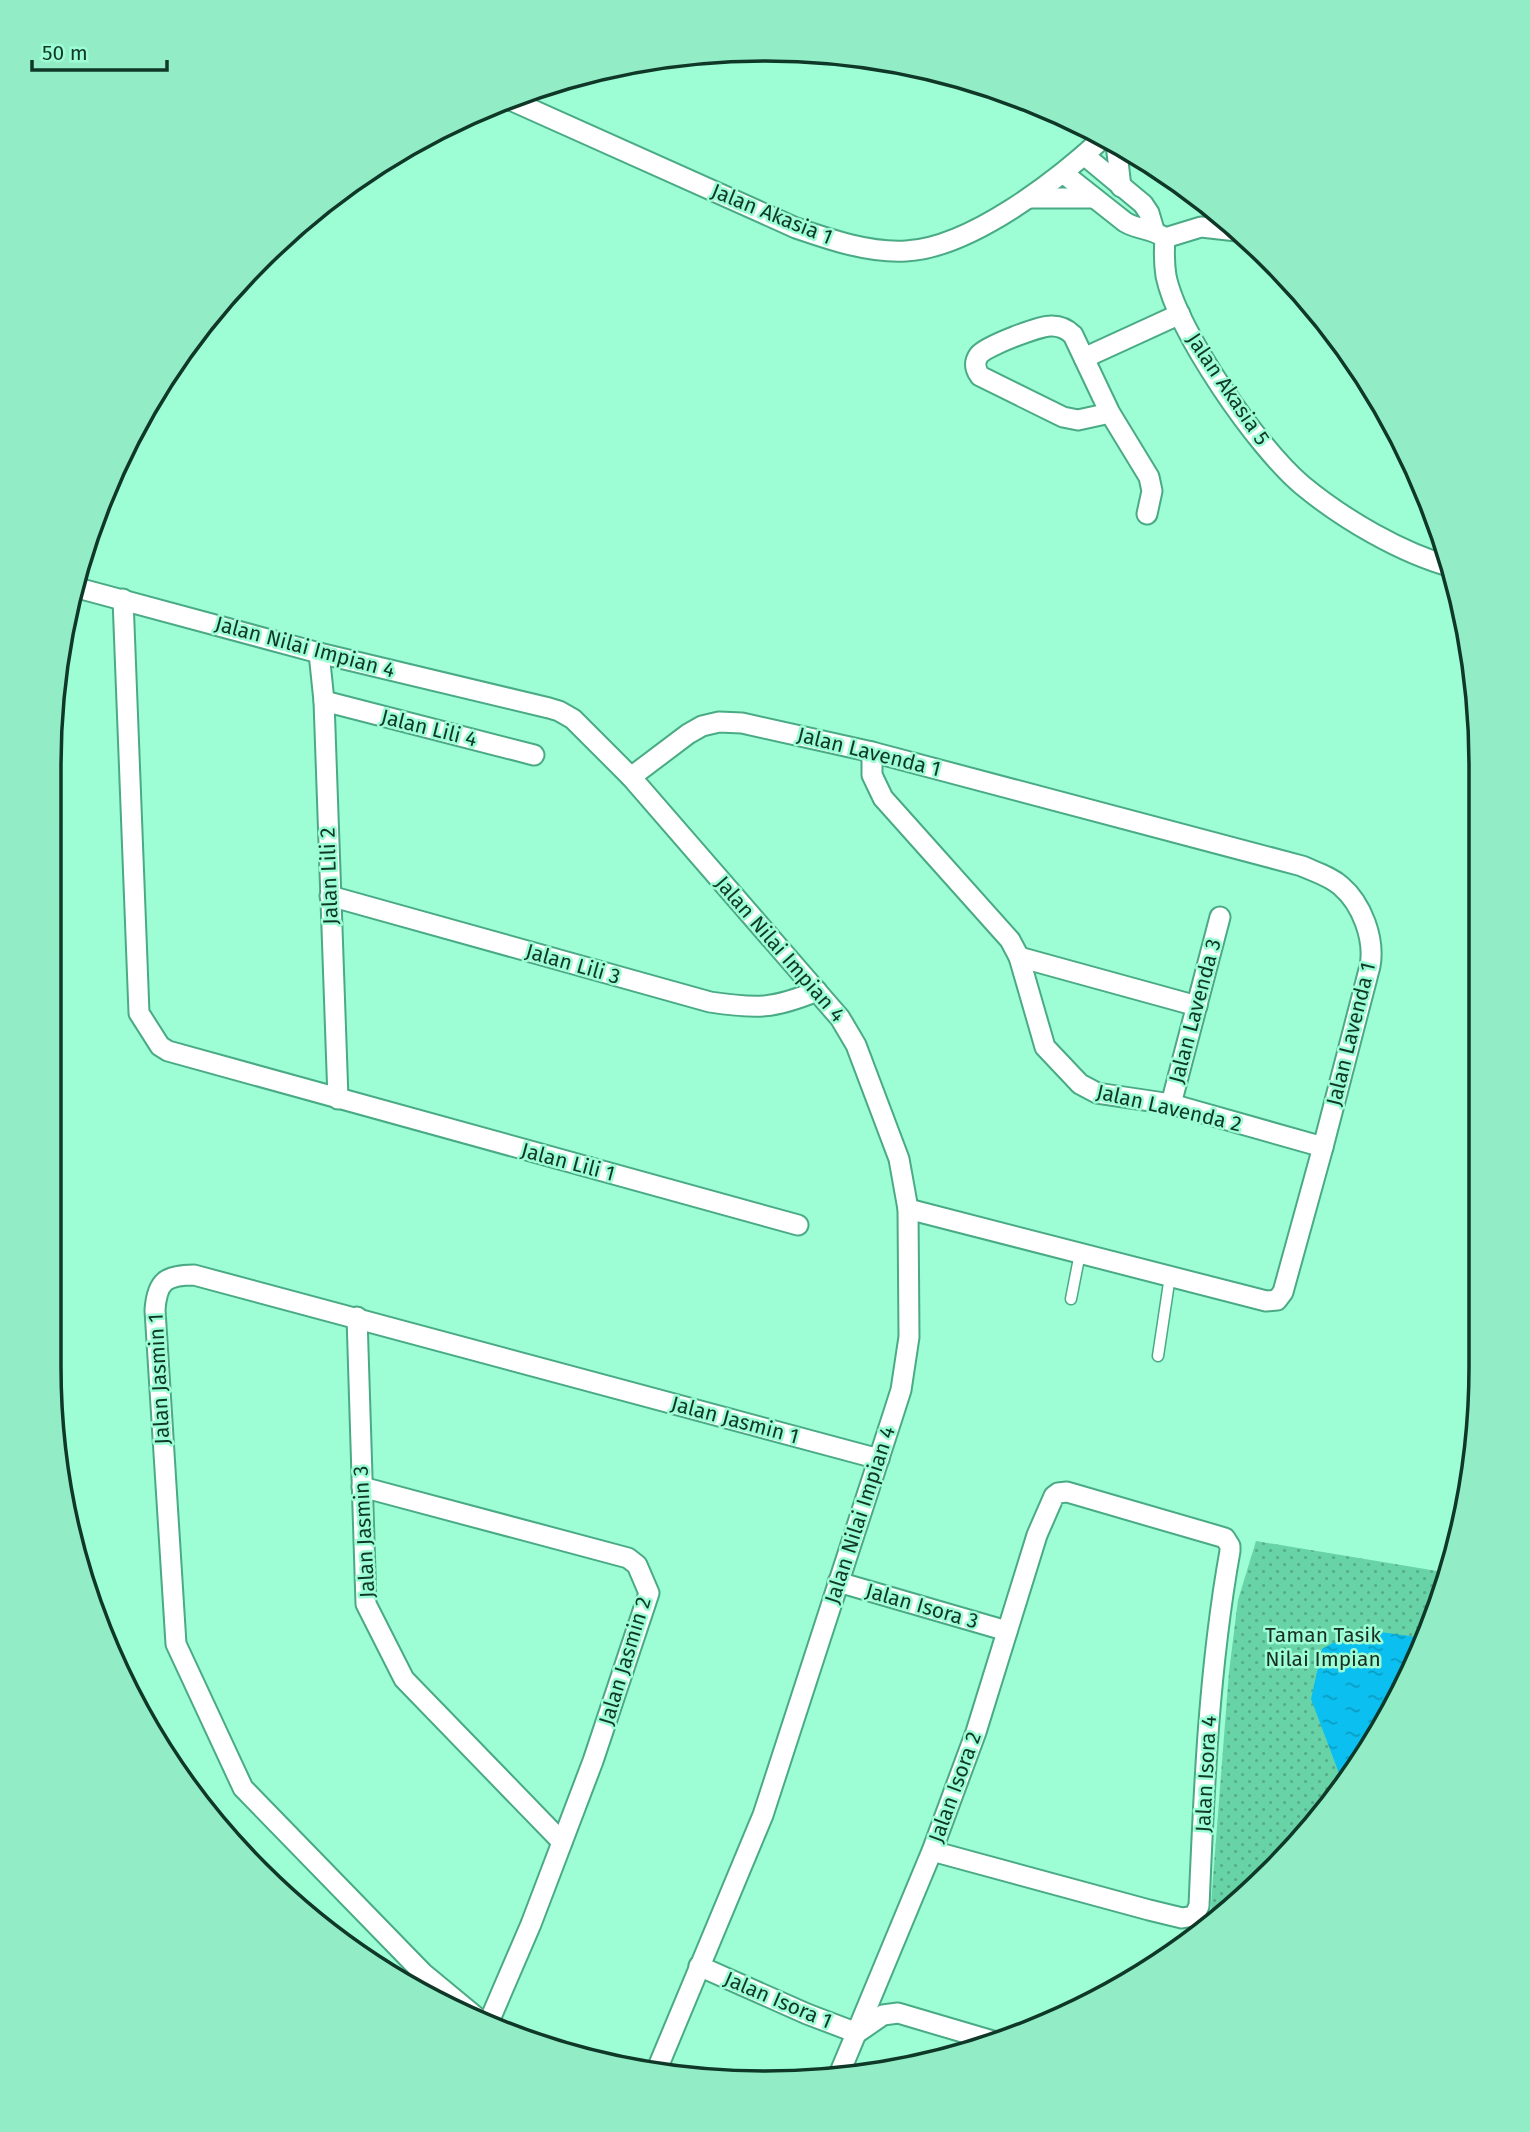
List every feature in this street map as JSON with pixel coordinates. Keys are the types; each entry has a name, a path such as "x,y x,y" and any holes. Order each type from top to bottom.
{"street":[{"name":"Jalan Akasia 1","path":"522,105 796,228 866,248 906,251 945,244 986,224 1063,173 1095,144"},
{"path":"1084,155 1143,204 1160,234"},
{"path":"1117,156 1121,187"},
{"path":"1063,173 1129,225 1160,234 1201,227 1221,229"},
{"path":"1027,198 1094,198"},
{"name":"Jalan Akasia 5","path":"1160,234 1166,277 1180,314 1211,370 1258,438 1301,484 1344,515 1400,547 1438,562"},
{"path":"1084,358 1180,314"},
{"path":"1110,413 1086,419 1071,419 986,380 980,376 975,365 976,358 986,349 1046,326 1067,330 1073,335 1110,413 1150,477 1152,491 1147,514"},
{"name":"Jalan Nilai Impian 4","path":"84,589 320,653 559,711 572,719 631,777 817,991 848,1029 856,1045 899,1159 908,1209 909,1337 901,1390 763,1815 660,2063"},
{"name":"Jalan Lili 1","path":"123,599 140,1016 164,1050 798,1225"},
{"name":"Jalan Lili 2","path":"320,653 338,1099"},
{"name":"Jalan Lili 4","path":"324,701 534,755"},
{"name":"Jalan Lavenda 1","path":"631,777 702,726 742,723 872,752 1302,866 1328,877 1351,896 1369,933 1371,958 1324,1147 1283,1292 1277,1300 1266,1301 908,1209"},
{"name":"Jalan Lavenda 2","path":"872,752 872,775 883,798 1010,940 1018,957 1045,1047 1080,1084 1097,1093 1171,1104 1324,1147"},
{"name":"Jalan Lili 3","path":"330,896 710,1002 773,1007 817,991"},
{"name":"Jalan Lavenda 3","path":"1171,1104 1220,917"},
{"path":"1018,957 1197,1006"},
{"name":"Jalan Jasmin 1","path":"452,1997 423,1973 243,1788 176,1644 155,1310 160,1286 168,1278 194,1275 879,1459"},
{"name":"Jalan Jasmin 3","path":"356,1317 366,1604 404,1679 562,1842"},
{"name":"Jalan Jasmin 2","path":"362,1487 628,1558 637,1565 648,1590 649,1600 562,1842 492,2015"},
{"name":"Jalan Isora 4","path":"932,1850 1182,1918 1194,1916 1197,1911 1207,1736 1220,1608 1230,1546 1220,1536 1067,1492 1058,1493"},
{"name":"Jalan Isora 2","path":"843,2066 932,1850 976,1732 1037,1535 1051,1500 1058,1493"},
{"name":"Jalan Isora 3","path":"838,1582 1007,1631"},
{"name":"Jalan Isora 1","path":"699,1966 857,2033"},
{"path":"857,2033 883,2015 898,2013 979,2037"}],"lane":[{"path":"1071,1299 1080,1253"},
{"path":"1158,1356 1170,1276"}],"green space":[{"name":"Taman Tasik Nilai Impian","path":"1256,1541 1438,1571 1415,1636 1396,1678 1350,1758 1294,1831 1263,1865 1211,1910 1229,1672 1238,1600"}],"water":[{"path":"1359,1629 1415,1637 1374,1719 1339,1773 1311,1699 1322,1649"}]}
